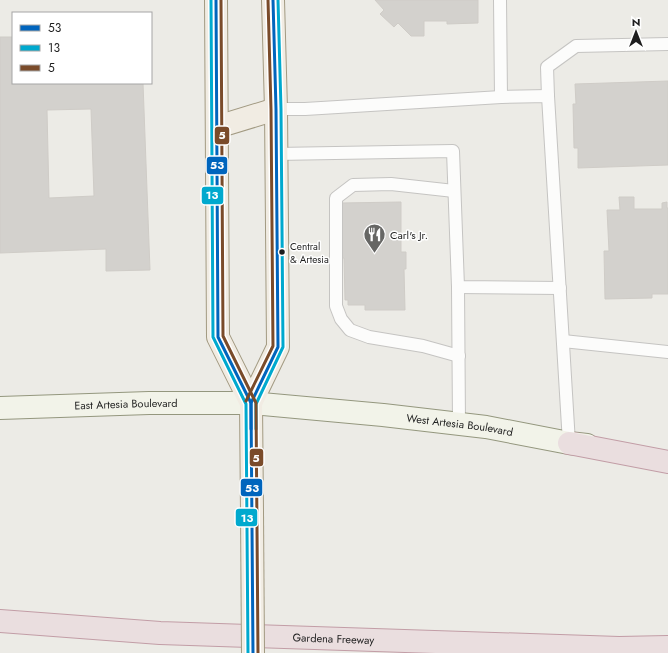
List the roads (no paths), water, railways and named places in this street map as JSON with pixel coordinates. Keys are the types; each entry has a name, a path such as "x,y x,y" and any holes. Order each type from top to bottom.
{"highway":[{"path":"569,443 668,462"},
{"name":"Gardena Freeway","path":"0,621 160,634 611,648 668,647"}],"main road":[{"path":"216,0 218,337 251,403 253,653"},
{"path":"251,403 278,347 276,109 273,0"},
{"path":"217,127 276,109"},
{"name":"East Artesia Boulevard","path":"0,408 149,403 251,403"},
{"name":"West Artesia Boulevard","path":"251,403 382,415 486,427 569,443 668,452"}],"lane":[{"path":"500,0 501,96"},
{"path":"569,443 547,67 576,46 668,44"},
{"path":"276,109 305,109 501,96 548,96"},
{"path":"276,154 453,151 458,287 459,424"},
{"path":"454,191 391,184 353,185 336,198 336,306 341,319 350,330 369,337 423,346 459,356"},
{"path":"458,287 560,288"},
{"path":"563,341 668,352"}],"place":[{"name":"Central & Artesia","path":"282,252"},
{"name":"Carl's Jr.","path":"374,254"}]}
